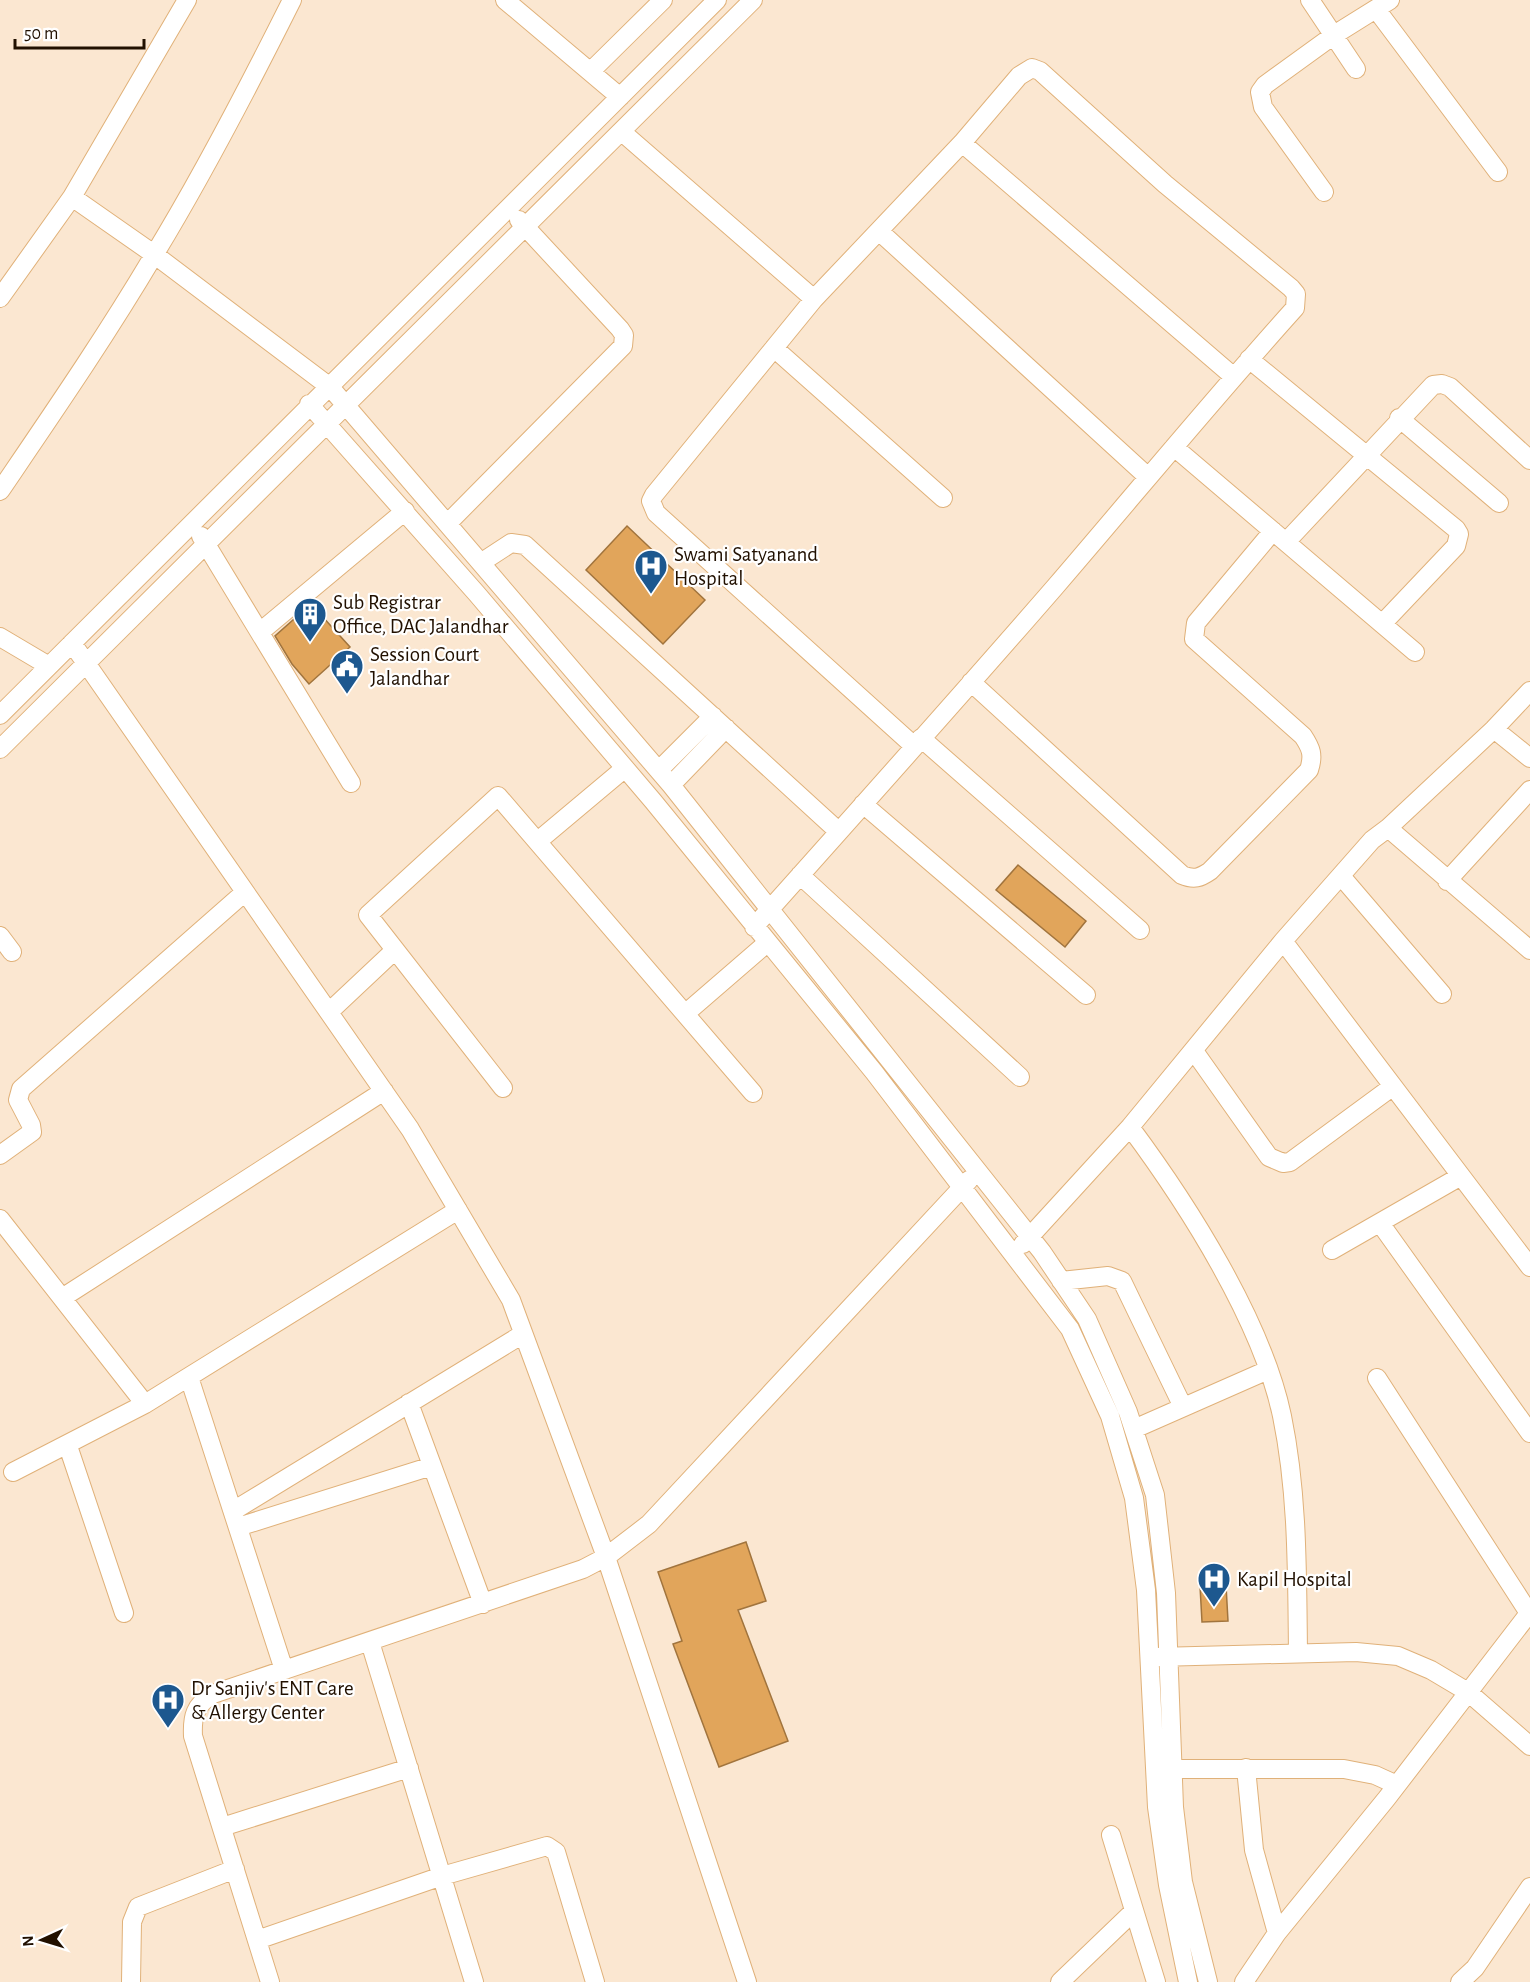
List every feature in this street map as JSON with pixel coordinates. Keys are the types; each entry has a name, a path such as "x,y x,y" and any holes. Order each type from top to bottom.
{"street":[{"path":"0,298 72,197 187,0"},
{"path":"0,491 64,397 155,255 258,69 292,0"},
{"path":"505,0 620,97"},
{"path":"591,71 663,0"},
{"path":"0,715 309,404 330,387 717,0"},
{"path":"0,749 753,0"},
{"path":"1310,0 1356,69"},
{"path":"1324,192 1263,107 1260,92 1265,85 1334,35 1383,4 1498,172"},
{"path":"754,927 838,831 863,804 918,742 971,682 1295,308 1296,294 1165,184 1040,71 1032,68 1019,76 962,143 814,299 654,495 653,508 918,742 1140,930"},
{"path":"622,132 814,299"},
{"path":"962,143 1234,377"},
{"path":"72,197 155,255 330,387 659,770 978,1170 1029,1236 1087,1319 1134,1429 1155,1494 1166,1593 1173,1769 1183,1882 1208,1982"},
{"path":"448,523 622,346 624,335 620,329 509,208"},
{"path":"880,232 1148,477"},
{"path":"774,348 943,498"},
{"path":"1249,359 1366,454 1456,529 1459,534 1456,546 1382,624"},
{"path":"971,682 1182,876 1200,878 1210,871 1309,770 1312,751 1303,736 1194,639 1196,623 1279,537 1366,454 1427,389 1442,384 1450,387 1530,460"},
{"path":"309,404 519,642 625,768 874,1072 1070,1329 1110,1416 1134,1498 1146,1590 1157,1807 1168,1886 1188,1982"},
{"path":"1399,418 1498,503"},
{"path":"1174,447 1415,652"},
{"path":"260,632 405,511"},
{"path":"192,522 351,783"},
{"path":"482,562 511,543 525,545 838,831"},
{"path":"519,642 536,628"},
{"path":"0,637 49,666"},
{"path":"72,643 410,1129 510,1300 606,1557 747,1982"},
{"path":"1014,1254 1130,1127 1283,941 1372,840 1388,828 1494,729 1530,691"},
{"path":"659,770 719,722"},
{"path":"671,785 719,722"},
{"path":"1494,729 1530,758"},
{"path":"538,841 625,768"},
{"path":"1447,881 1530,790"},
{"path":"503,1088 368,915 498,796 753,1093"},
{"path":"863,804 1086,995"},
{"path":"1388,828 1530,950"},
{"path":"800,875 1020,1077"},
{"path":"1341,876 1442,994"},
{"path":"0,1155 32,1132 32,1125 18,1100 21,1089 245,892"},
{"path":"0,936 12,952"},
{"path":"1283,941 1530,1267"},
{"path":"686,1013 767,943"},
{"path":"329,1011 395,950"},
{"path":"1194,1051 1269,1157 1283,1163 1290,1162 1392,1087"},
{"path":"62,1298 384,1091"},
{"path":"1130,1127 1195,1222 1248,1321 1268,1370 1281,1415 1292,1483 1296,1521 1298,1653"},
{"path":"270,1982 193,1736 192,1719 197,1706 213,1694 483,1604 583,1569 606,1557 649,1524 978,1170"},
{"path":"1332,1250 1461,1176"},
{"path":"13,1472 68,1446 145,1404 458,1210"},
{"path":"0,1219 145,1404"},
{"path":"1380,1223 1530,1433"},
{"path":"1061,1281 1108,1276 1122,1281 1183,1407"},
{"path":"235,1519 409,1403 523,1334"},
{"path":"1134,1429 1268,1370"},
{"path":"189,1377 284,1670"},
{"path":"1244,1982 1277,1933 1397,1785 1529,1613 1377,1378"},
{"path":"409,1403 483,1604"},
{"path":"68,1446 124,1613"},
{"path":"235,1519 432,1466"},
{"path":"370,1642 474,1982"},
{"path":"1150,1657 1378,1652 1398,1656 1431,1670 1468,1692 1530,1746"},
{"path":"222,1827 408,1768"},
{"path":"1246,1768 1254,1850 1277,1933"},
{"path":"1173,1769 1359,1771 1397,1785"},
{"path":"1111,1835 1156,1982"},
{"path":"257,1940 442,1876 540,1847 552,1848 556,1852 595,1982"},
{"path":"131,1982 132,1922 138,1907 235,1869"},
{"path":"1460,1982 1475,1968 1530,1887"},
{"path":"1060,1982 1134,1911"}],"building":[{"path":"627,526 705,600 663,644 586,570"},
{"name":"Sub Registrar Office, DAC Jalandhar","path":"311,604 350,647 309,684 292,664 275,636"},
{"path":"1018,865 1086,921 1065,947 996,890"},
{"path":"746,1542 766,1601 738,1610 788,1741 719,1767 673,1644 682,1641 658,1572"},
{"path":"1226,1585 1228,1621 1202,1622 1200,1586"}],"place":[{"name":"Swami Satyanand Hospital","path":"651,595"},
{"name":"Sub Registrar Office, DAC Jalandhar","path":"310,643"},
{"name":"Session Court Jalandhar","path":"347,695"},
{"name":"Kapil Hospital","path":"1214,1608"},
{"name":"Dr Sanjiv's ENT Care & Allergy Center","path":"168,1729"}]}
